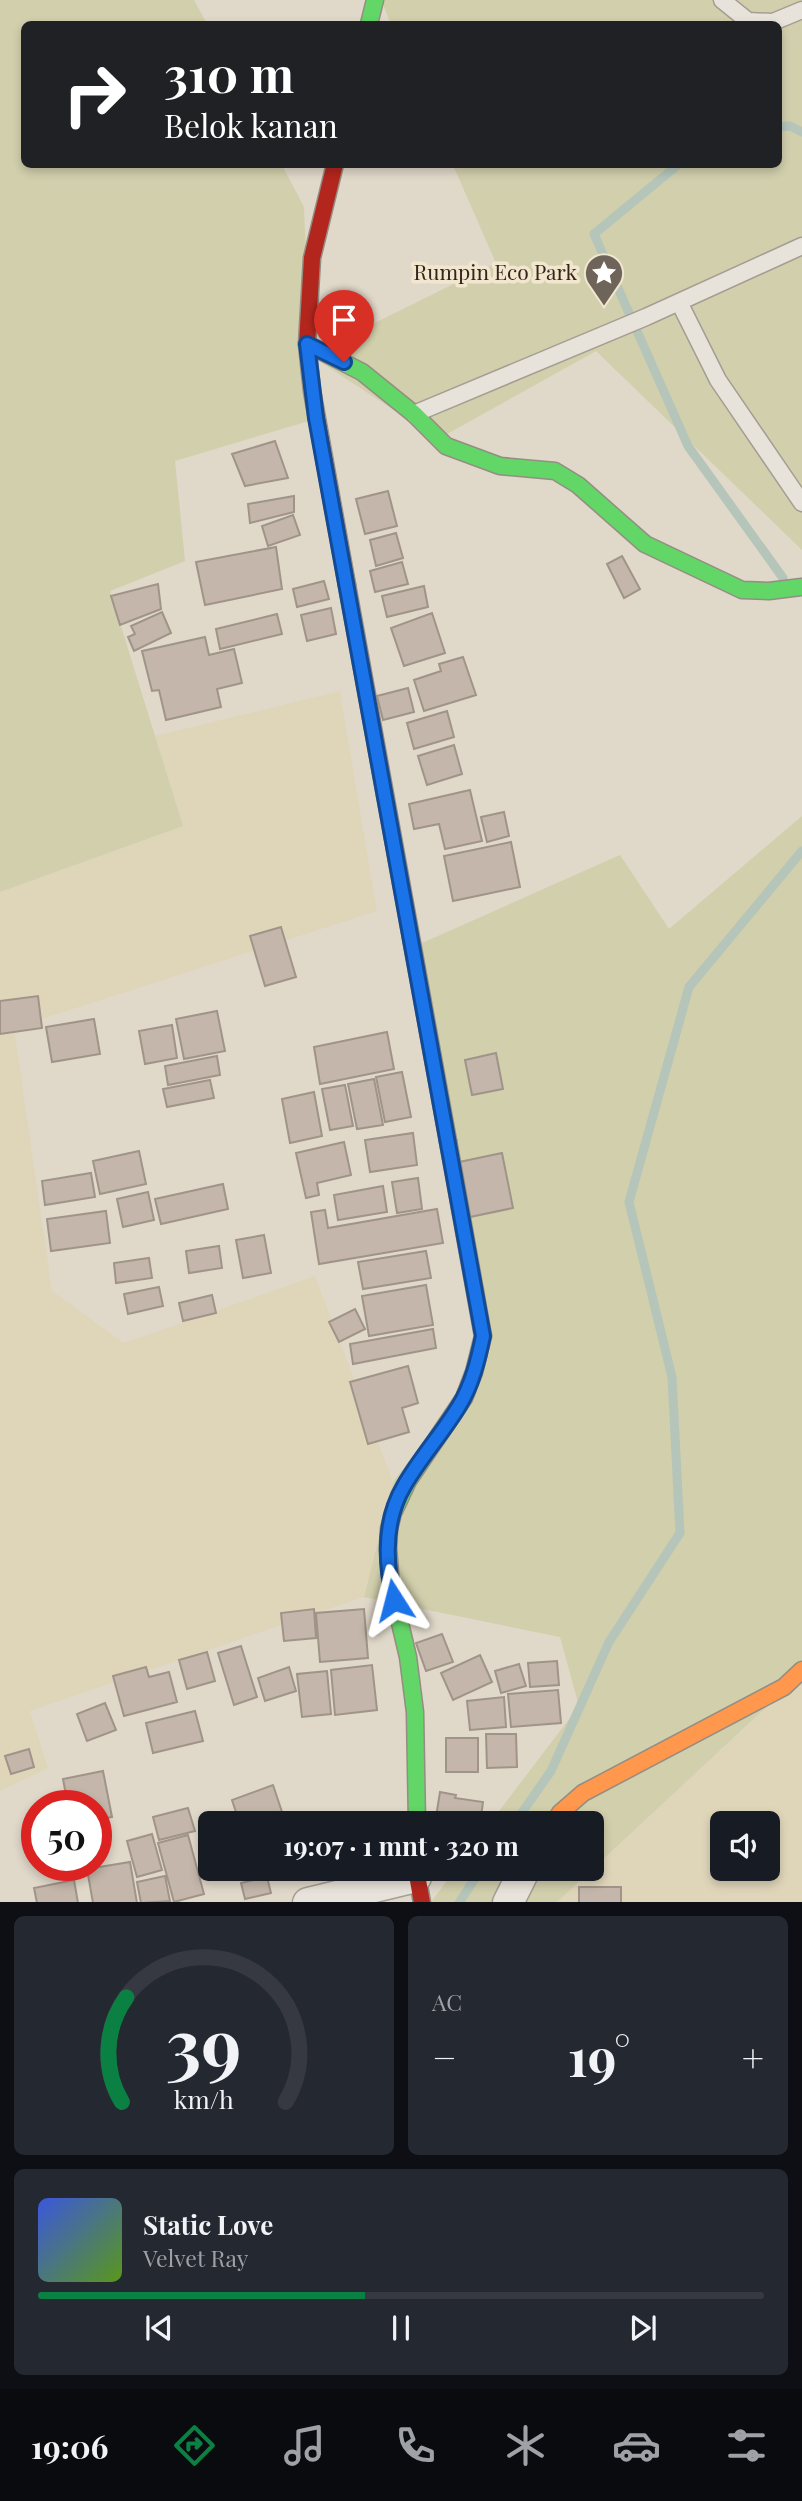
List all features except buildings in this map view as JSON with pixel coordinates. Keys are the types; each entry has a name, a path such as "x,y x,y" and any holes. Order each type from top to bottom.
{"main road":[{"path":"370,21 375,0"},
{"path":"334,168 312,258 307,344 312,391 483,1336 475,1370 460,1405 403,1488 388,1527 388,1576 411,1673 419,1741 417,1811"},
{"path":"307,344 362,372 414,414 446,446 500,466 555,471 578,485 645,544 742,590 769,591 802,587"},
{"path":"562,1811 583,1793 784,1687 802,1670"}],"street":[{"path":"508,1902 519,1881"},
{"path":"308,1902 418,1883"}],"lane":[{"path":"722,0 748,21"},
{"path":"775,21 802,10"},
{"path":"414,414 646,317 802,246"},
{"path":"679,302 718,380 802,503"}],"shaded area":[{"path":"0,0 194,0 205,21 21,21 21,168 284,168 304,207 312,420 175,461 185,561 110,591 183,826 0,892"},
{"name":"Rumpin Eco Park","path":"381,0 802,0 802,550 596,351 438,439 310,355 496,263 454,168 782,168 782,21 390,21"},
{"path":"340,691 377,911 14,1028 52,1291 124,1343 315,1276 393,1482 364,1597 30,1711 48,1768 0,1791 0,892 182,826 155,736"},
{"path":"802,816 802,1674 604,1858 604,1811 499,1811 579,1706 560,1637 364,1597 393,1482 490,1352 420,944 620,855 669,929"},
{"path":"802,1674 802,1902 557,1902 580,1881 604,1881 604,1858"},
{"path":"447,1881 580,1881 557,1902 431,1902"}],"waterway":[{"path":"782,127 790,126 802,132"},
{"path":"674,168 594,234 688,446 783,578"},
{"path":"523,1811 551,1771 609,1642 680,1533 672,1377 629,1202 689,987 802,851"},
{"path":"460,1902 473,1881"}],"traffic: fast":[{"path":"370,21 375,0"},
{"path":"307,344 362,372 414,414 446,446 500,466 555,471 578,485 645,544 742,590 769,591 802,587"},
{"path":"417,1811 415,1712 408,1657 391,1585 389,1529 393,1513 408,1481 464,1398 483,1336 448,1141"}],"traffic: slow":[{"path":"347,585 448,1141"},
{"path":"562,1811 583,1793 784,1687 802,1670"}],"traffic: jam":[{"path":"334,168 312,258 307,344 312,391 347,585"},
{"path":"418,1881 422,1902"}],"place":[{"name":"Rumpin Eco Park","path":"604,307"}],"route":[{"path":"344,362 307,344 316,418 483,1336 475,1370 460,1405 403,1488 388,1527 388,1576 394,1600"}]}
